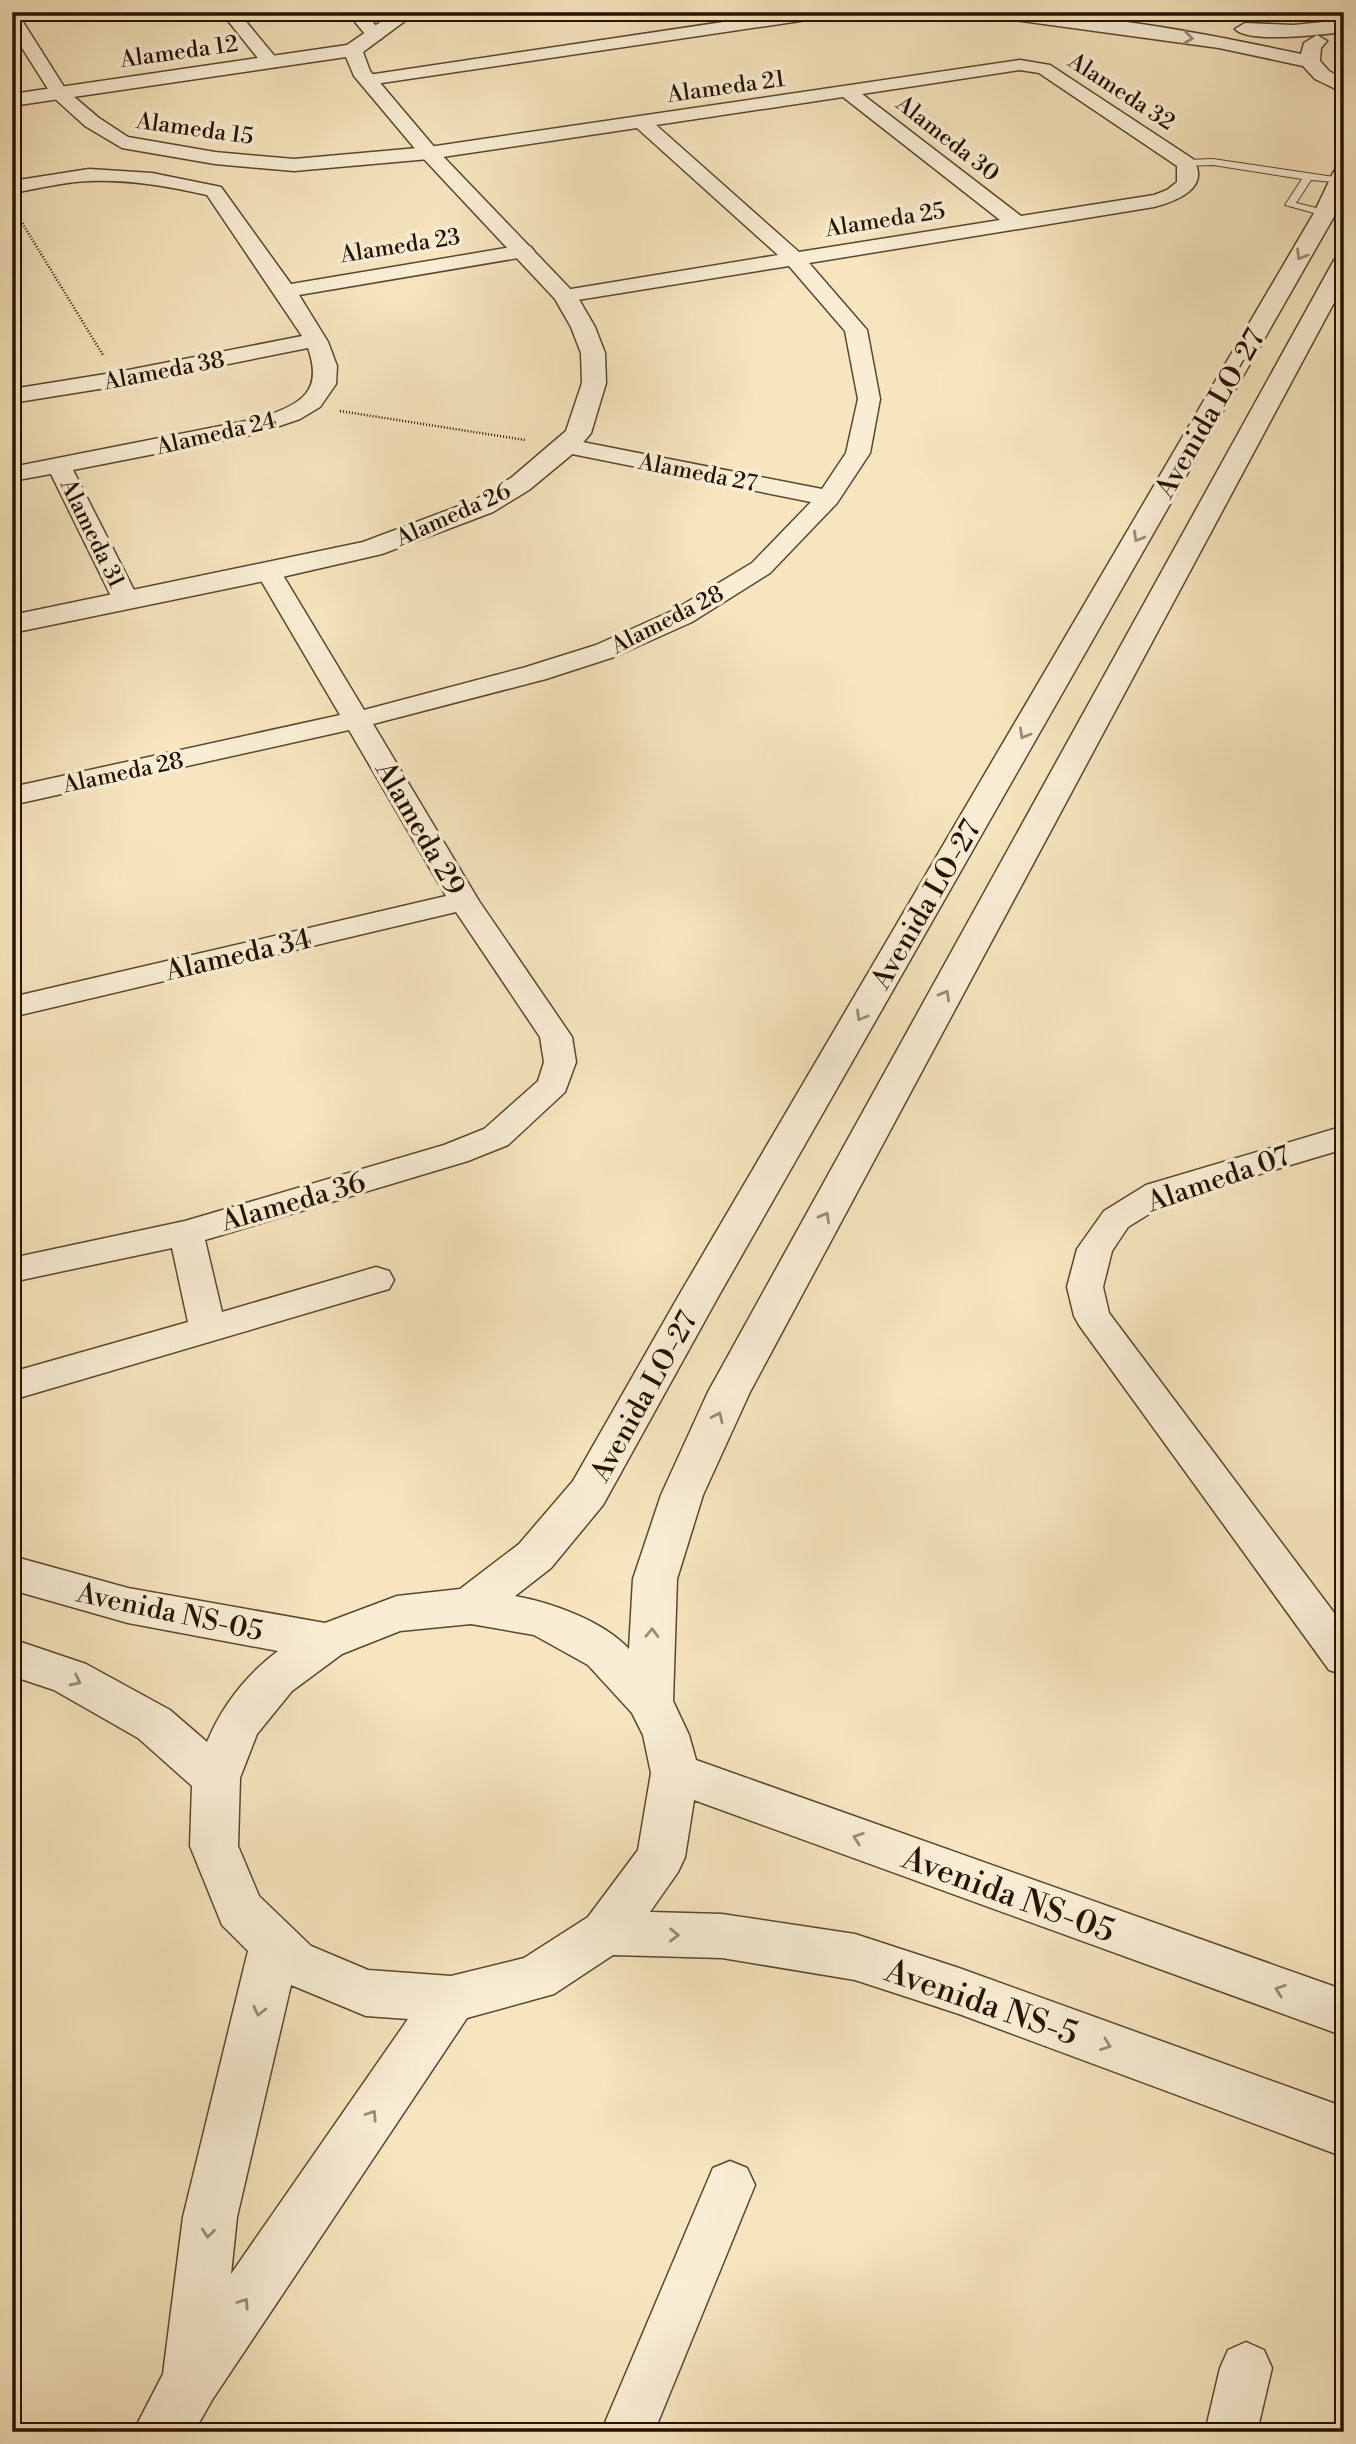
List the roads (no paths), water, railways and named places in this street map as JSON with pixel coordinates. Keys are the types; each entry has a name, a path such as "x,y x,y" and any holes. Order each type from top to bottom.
{"street":[{"path":"229,12 271,63"},
{"path":"355,12 375,35"},
{"path":"353,50 408,12"},
{"path":"368,80 827,12"},
{"path":"999,12 1219,42 1310,62 1322,75 1344,87"},
{"path":"1110,12 1265,31 1293,32 1344,27"},
{"name":"Alameda 15","path":"14,22 59,93 92,122 122,142 215,158 295,165 429,153"},
{"path":"1310,62 1311,47 1326,34 1344,27"},
{"name":"Alameda 12","path":"12,100 353,50"},
{"name":"Alameda 26","path":"12,624 269,572 372,548 484,506 520,484 568,446 578,433 587,409 594,373 593,353 565,296 429,153 368,80 356,62 353,50"},
{"name":"Alameda 21","path":"429,153 848,92 1009,65 1029,65"},
{"name":"Alameda 32","path":"1029,65 1044,69 1186,163"},
{"name":"Alameda 30","path":"848,92 1017,223"},
{"name":"Alameda 28","path":"12,796 358,720 605,651 683,616 761,568 828,498 858,453 869,399 856,330 793,258 643,123"},
{"path":"86,175 104,163 122,142"},
{"name":"Alameda 25","path":"565,296 1167,198 1182,191 1188,183 1186,163"},
{"path":"12,187 86,175 149,178 214,191 234,181 295,165"},
{"name":"Avenida LO-27","path":"471,1606 535,1556 588,1493 1325,213 1342,177"},
{"name":"Alameda 24","path":"12,474 248,429 277,421 307,406 325,385 327,372 324,356 315,340 286,290 229,218 214,191"},
{"name":"Alameda 23","path":"286,290 524,251"},
{"name":"Avenida LO-27","path":"650,1701 654,1579 682,1495 729,1392 1344,262"},
{"name":"Alameda 38","path":"12,396 118,379 315,340"},
{"name":"Alameda 27","path":"568,446 828,498"},
{"name":"Alameda 31","path":"59,466 126,600"},
{"name":"Alameda 29","path":"269,572 464,901 556,1037 559,1062 553,1085"},
{"name":"Alameda 34","path":"12,1007 464,901"},
{"name":"Alameda 36","path":"12,1269 186,1233 456,1153 496,1137 553,1085"},
{"name":"Alameda 07","path":"1344,1137 1157,1194 1116,1219 1095,1250 1085,1287 1092,1316 1344,1658"},
{"path":"186,1233 207,1327"},
{"path":"12,1386 376,1279"},
{"name":"Avenida NS-05","path":"14,1574 103,1600 178,1617 326,1641"},
{"path":"471,1606 543,1619 604,1651 650,1701 666,1735 675,1773 661,1857 606,1933 536,1978 451,1999 366,1993 293,1962 240,1910 214,1846 216,1778 238,1724 276,1678 326,1641 397,1614 471,1606"},
{"path":"12,1657 70,1677 154,1724 216,1778"},
{"name":"Avenida NS-05","path":"675,1773 1344,2013"},
{"name":"Avenida NS-5","path":"606,1933 722,1936 855,1957 960,1991 1344,2132"},
{"path":"192,2380 210,2217 275,1945"},
{"path":"162,2432 192,2380 451,1999"},
{"path":"627,2432 730,2185"},
{"path":"1230,2432 1246,2368"}],"lane":[{"path":"1186,163 1213,162 1308,177 1342,177"},
{"path":"1308,177 1290,205 1325,213"}]}
